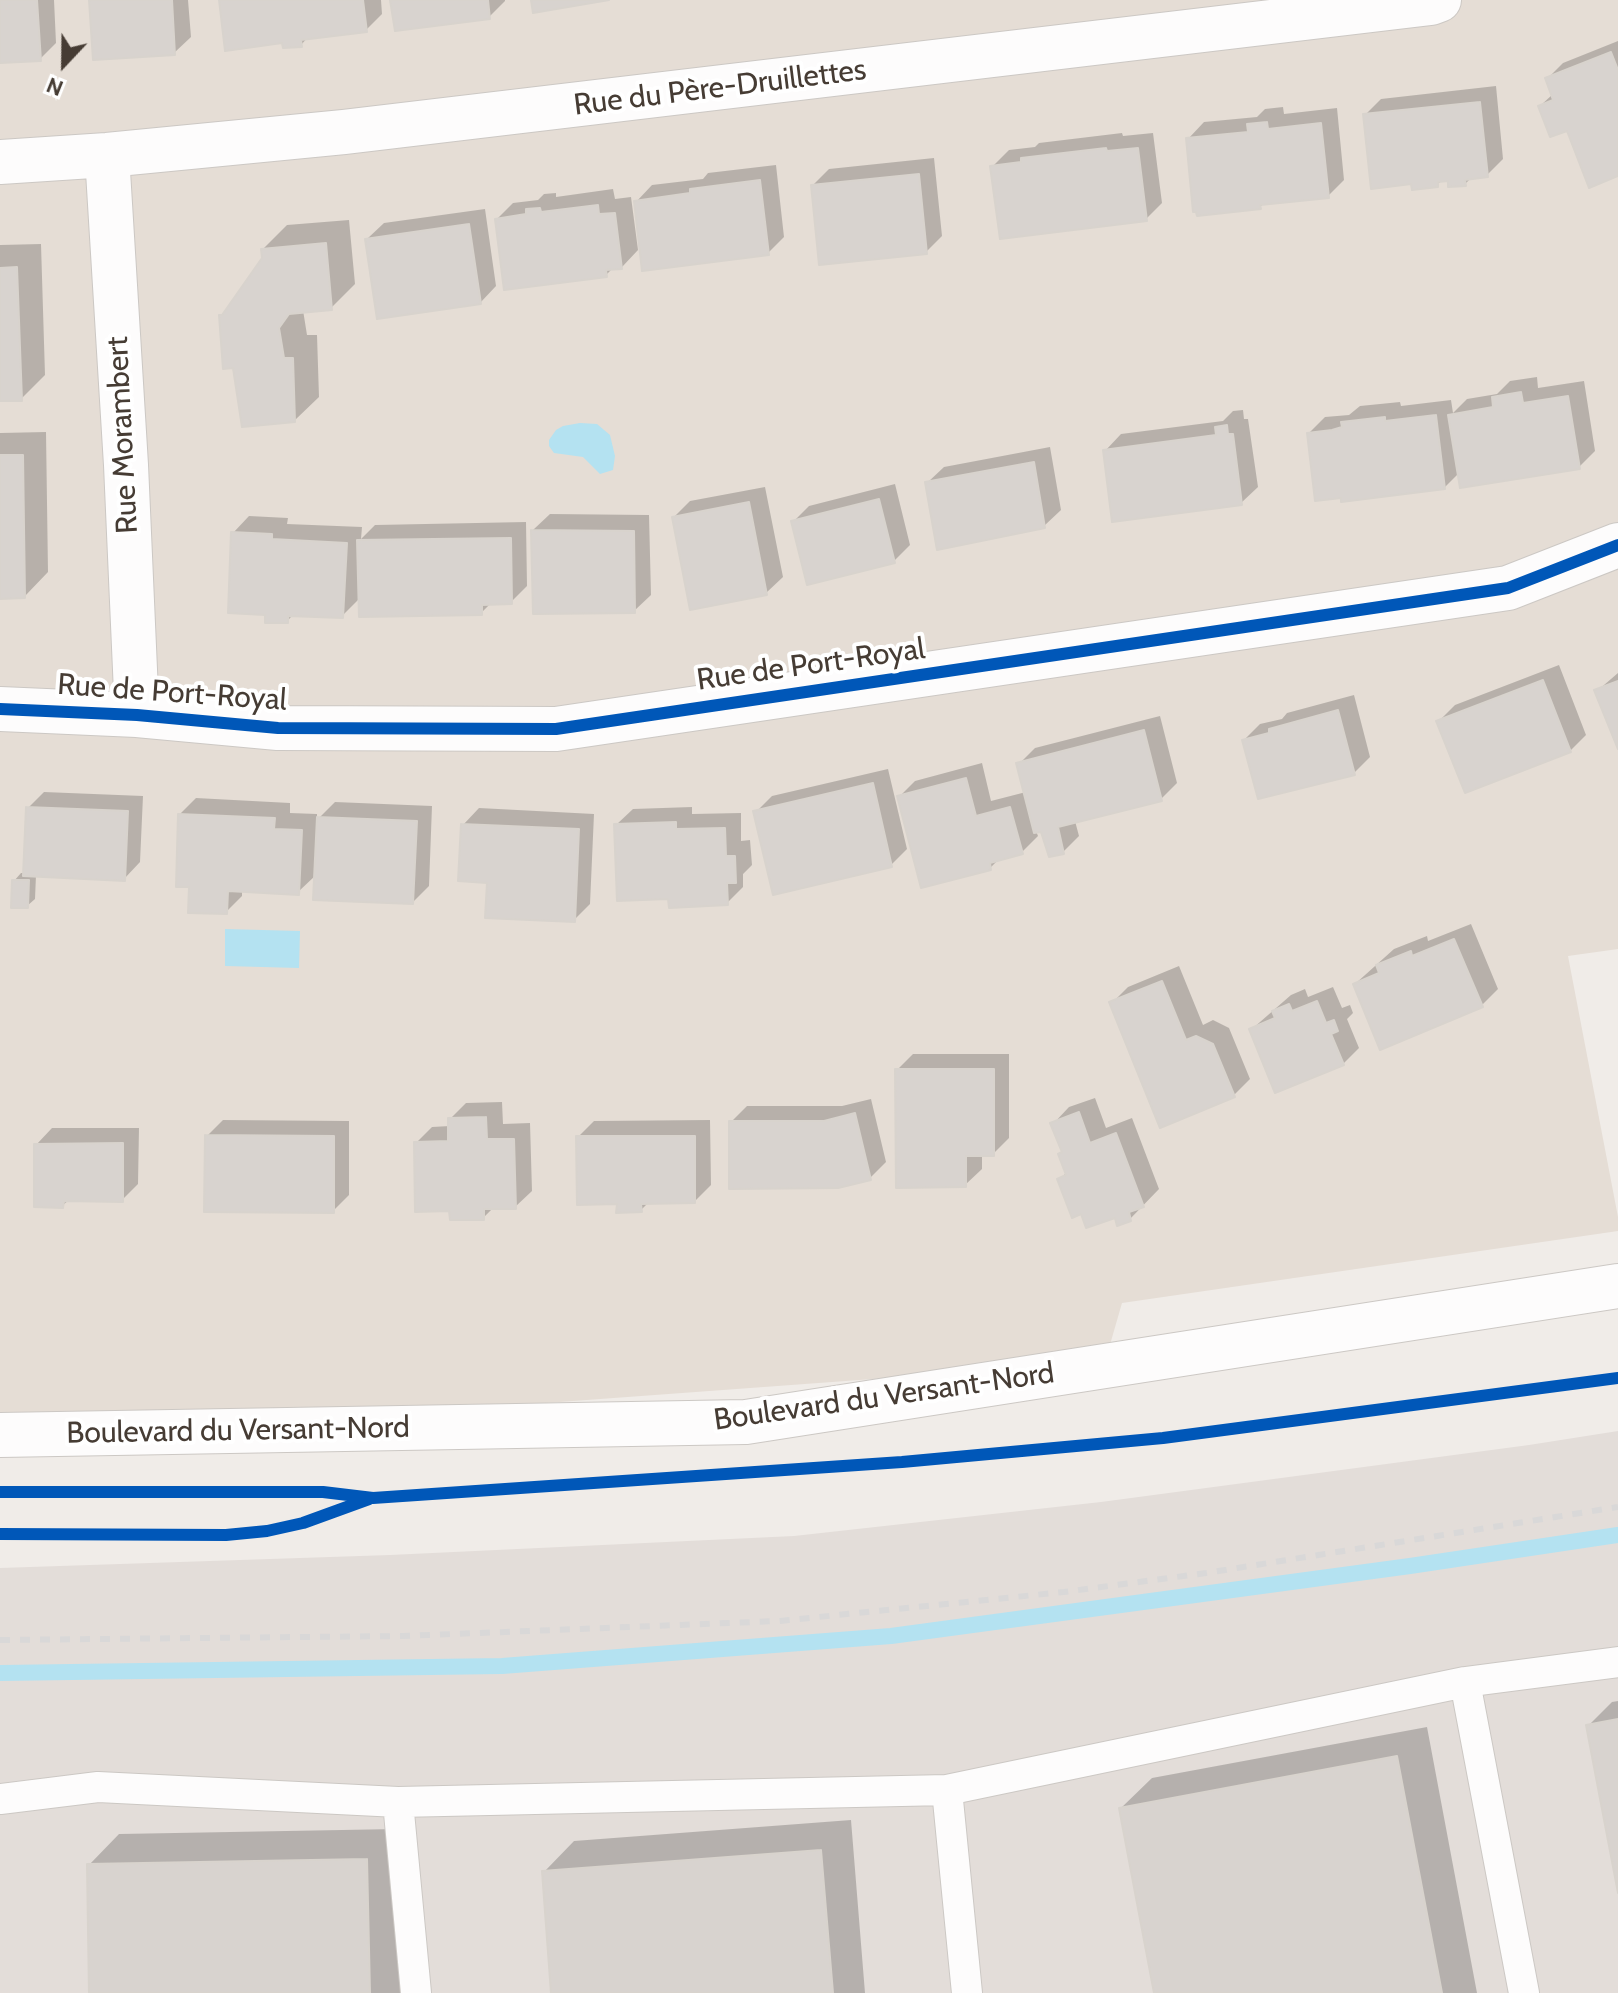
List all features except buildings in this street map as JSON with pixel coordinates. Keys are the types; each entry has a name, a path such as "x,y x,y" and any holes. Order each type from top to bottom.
{"street":[{"name":"Rue du Père-Druillettes","path":"0,162 360,131 1439,0"},
{"name":"Rue Morambert","path":"107,155 137,715"},
{"name":"Rue de Port-Royal","path":"0,709 137,715 278,728 556,729 1508,588 1618,545"},
{"name":"Boulevard du Versant-Nord","path":"0,1435 746,1422 1618,1286"}],"lane":[{"path":"0,1799 98,1787 398,1802 947,1790 1465,1682 1618,1662"},
{"path":"1465,1682 1524,1993"},
{"path":"947,1790 967,1993"},
{"path":"398,1802 416,1993"}],"shaded area":[{"path":"0,0 1618,0 1618,949 1568,956 1618,1217 1618,1231 1122,1303 1105,1362 0,1443"},
{"path":"1618,1431 1618,1993 0,1993 0,1568 390,1555 794,1536 1101,1502"}],"water":[{"path":"580,423 597,424 610,435 615,456 613,470 600,474 583,457 554,453 549,446 549,440 556,430"},
{"path":"225,929 300,931 299,968 225,966"}],"waterway":[{"path":"0,1673 502,1666 891,1636 1618,1535"}],"railway":[{"path":"0,1640 403,1636 779,1621 1064,1592 1206,1573 1618,1507"}],"cycle path":[{"path":"0,709 137,715 278,728 556,729 1508,588 1618,545"},
{"path":"0,1492 323,1492 373,1498 902,1462 1163,1438 1618,1378"},
{"path":"0,1534 226,1535 303,1523 369,1499"}]}
